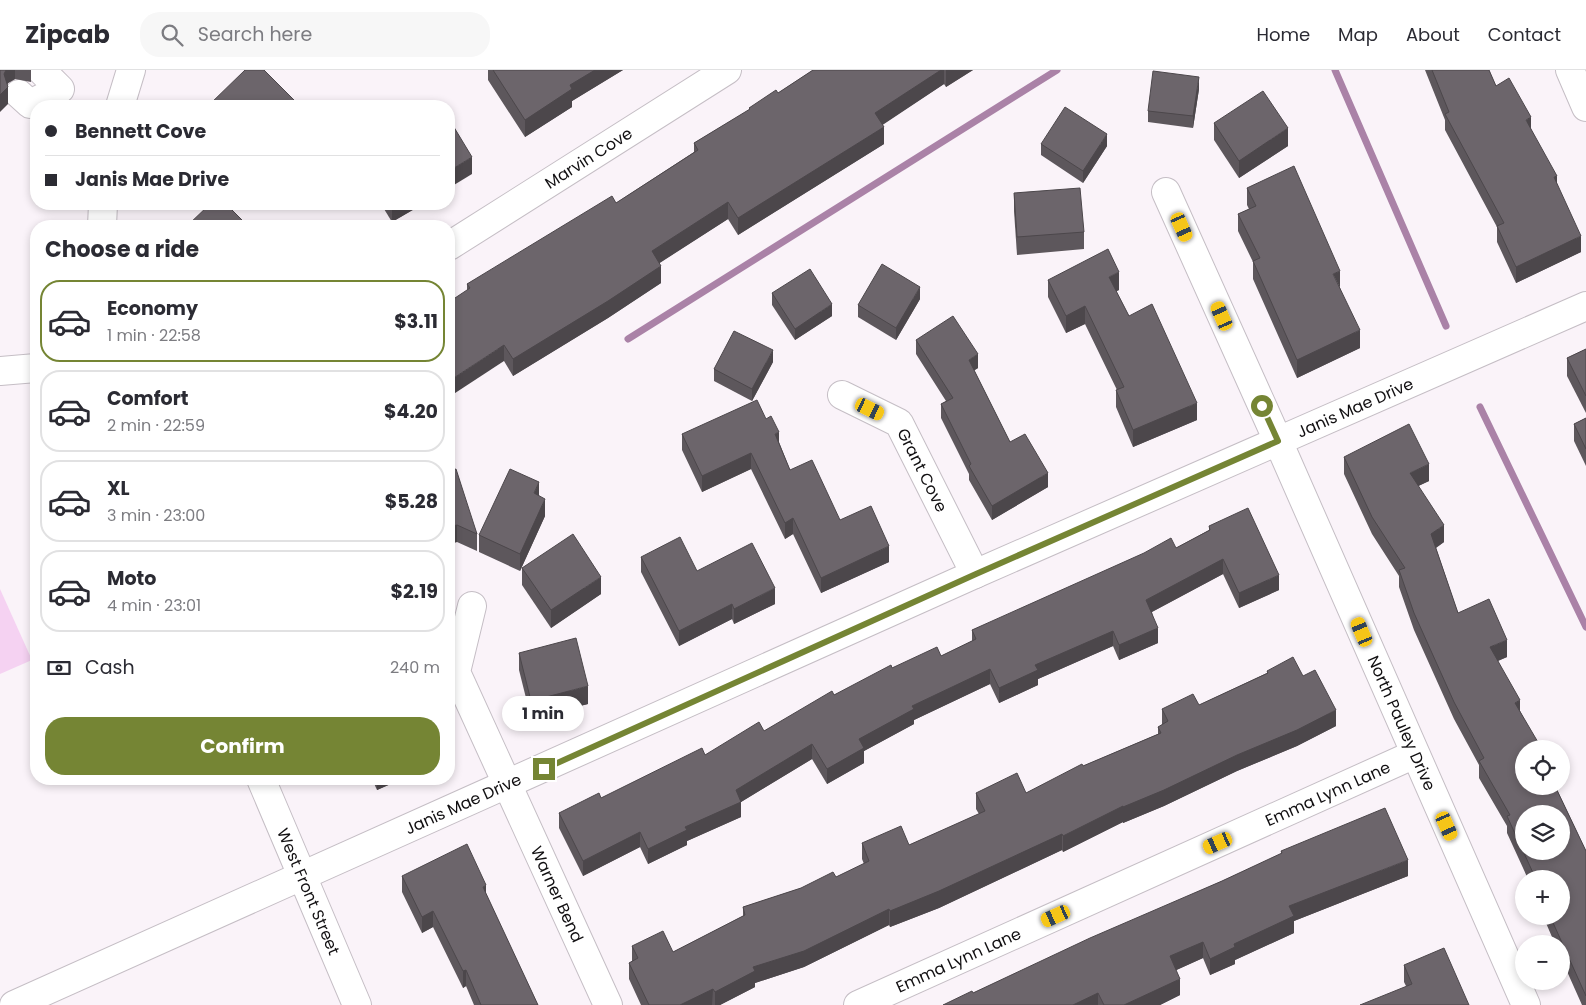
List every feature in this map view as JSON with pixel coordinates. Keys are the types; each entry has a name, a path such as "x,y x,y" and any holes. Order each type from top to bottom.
{"street":[{"path":"38,100 60,89 41,70"},
{"path":"122,100 131,70"},
{"name":"Marvin Cove","path":"455,242 727,70"},
{"path":"1570,70 1586,107"},
{"path":"19,94 30,104"},
{"name":"North Pauley Drive","path":"1166,192 1278,441 1526,1005"},
{"name":"Janis Mae Drive","path":"14,1005 301,874 508,785 976,574 1586,306"},
{"path":"0,371 30,368"},
{"name":"Grant Cove","path":"842,396 899,423 976,574"},
{"name":"Warner Bend","path":"472,606 456,672 608,1005"},
{"name":"Emma Lynn Lane","path":"858,1005 1416,754"},
{"name":"West Front Street","path":"264,785 357,1005"}],"shaded area":[{"path":"0,589 30,656 30,661 0,674"}],"building":[{"path":"0,70 6,70 4,74 8,87 0,95"},
{"path":"245,70 264,70 294,100 214,100"},
{"path":"493,70 595,70 570,85 572,89 525,120"},
{"path":"813,70 941,70 875,113 884,127 738,218 728,202 652,251 661,266 608,301 513,359 504,345 455,377 455,298 470,288 467,284 612,196 616,203 698,150 694,143 750,109 776,90 778,93"},
{"path":"1432,70 1489,70 1496,86 1509,78 1531,117 1526,120 1557,176 1554,177 1581,236 1516,267 1497,226 1504,223 1445,114 1449,112"},
{"path":"1153,71 1199,77 1193,116 1148,111"},
{"path":"1263,91 1288,128 1239,161 1214,123"},
{"path":"1065,107 1107,134 1083,171 1041,144"},
{"path":"455,129 472,157 455,167"},
{"path":"1294,166 1340,271 1333,274 1360,330 1297,360 1253,261 1260,258 1238,214 1256,206 1247,188"},
{"path":"1080,188 1084,232 1017,237 1014,193"},
{"path":"204,210 232,210 242,220 193,220"},
{"path":"1108,249 1119,272 1109,277 1129,316 1152,304 1197,403 1133,430 1116,390 1124,387 1085,306 1066,316 1048,280"},
{"path":"882,264 920,287 896,328 858,305"},
{"path":"810,269 832,304 795,329 772,293"},
{"path":"953,316 978,354 969,360 1010,442 1025,434 1048,473 992,506 969,466 971,464 941,404 953,398 916,340"},
{"path":"734,331 773,350 752,389 714,369"},
{"path":"1586,349 1586,396 1567,358"},
{"path":"757,400 766,419 771,416 779,432 775,434 790,470 812,460 840,520 871,506 889,546 821,578 793,518 785,523 751,453 702,476 682,434"},
{"path":"1586,418 1586,449 1574,424"},
{"path":"1409,424 1429,464 1410,473 1444,525 1431,534 1458,613 1489,599 1507,640 1490,647 1520,700 1515,703 1537,740 1515,740 1515,795 1559,795 1564,805 1515,805 1515,833 1507,816 1510,815 1479,761 1484,758 1454,702 1414,613 1399,570 1405,568 1372,517 1344,457"},
{"path":"456,469 477,534 455,526"},
{"path":"510,469 539,482 534,493 545,499 520,554 479,535"},
{"path":"1248,508 1279,575 1239,593 1223,559 1146,600 1158,628 1119,645 1113,631 1035,665 1038,670 999,688 990,669 912,706 914,709 859,739 864,748 827,769 812,744 736,790 741,802 685,827 687,830 648,849 640,832 583,861 559,813 599,793 601,798 702,748 705,755 759,722 764,731 832,691 834,695 891,665 892,668 937,647 941,656 976,639 972,630 1144,553 1171,538 1176,548 1210,530 1209,526"},
{"path":"573,534 601,577 551,610 522,568"},
{"path":"680,537 697,571 752,543 775,588 734,609 732,604 679,631 641,557"},
{"path":"576,638 588,686 531,701 519,653"},
{"path":"1293,657 1303,676 1315,670 1336,710 1297,730 1237,755 1164,790 1123,806 1063,836 1062,834 939,891 890,911 889,909 804,951 753,967 755,971 715,992 713,989 680,1005 649,1005 629,963 638,958 632,946 663,931 673,952 745,915 743,907 801,888 833,872 836,877 869,861 862,843 901,826 909,845 985,811 976,793 1017,773 1026,793 1082,764 1083,766 1161,733 1158,727 1168,721 1162,709 1193,694 1199,705 1268,673 1267,671"},
{"path":"1385,808 1408,860 1289,906 1294,916 1234,944 1235,947 1210,959 1203,942 1170,956 1180,979 1124,1005 1104,1005 1098,993 1073,1005 943,1005 972,991 973,993 1090,938 1222,881 1282,853 1281,851"},
{"path":"1570,817 1586,851 1586,996 1570,960 1570,935 1559,935 1554,925 1570,925 1570,870 1532,870 1527,860 1570,860"},
{"path":"467,844 486,885 483,887 538,1005 481,1005 466,970 463,971 433,911 422,917 402,876"},
{"path":"1444,948 1469,1005 1360,1005 1412,984 1404,965"}],"waterway":[{"path":"628,339 1057,70"},
{"path":"1335,70 1446,326"},
{"path":"1480,407 1586,627"}],"route":[{"path":"544,769 976,574 1278,441 1262,406"}]}
